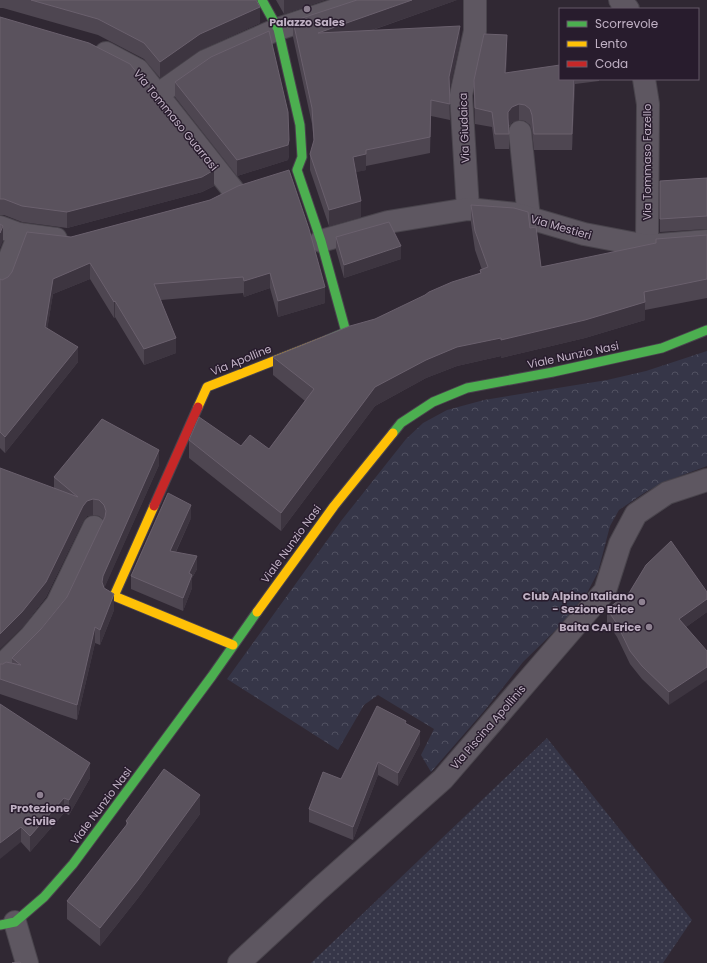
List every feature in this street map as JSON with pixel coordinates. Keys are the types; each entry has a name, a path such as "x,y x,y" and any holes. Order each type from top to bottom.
{"street":[{"path":"262,0 278,29 300,125 302,157 297,170 276,176"},
{"path":"157,95 205,61 278,29 365,0"},
{"name":"Via Giudaica","path":"468,209 461,94 475,31 475,0"},
{"path":"620,0 627,8"},
{"name":"Via Tommaso Guarrasi","path":"87,45 94,47 138,70 233,190"},
{"name":"Via Tommaso Fazello","path":"644,80 648,104 647,246"},
{"path":"520,132 529,218"},
{"name":"Via Apolline","path":"233,645 114,596 207,387 355,330 321,241 297,170"},
{"path":"213,200 233,190 255,183"},
{"name":"Via Mestieri","path":"321,241 388,222 468,209 516,214 584,234 647,246 707,241"},
{"path":"0,284 10,231 68,241 78,238"},
{"name":"Viale Nunzio Nasi","path":"7,924 44,897 73,864 212,676 334,506 401,423 433,402 467,388 552,372 662,348 707,330"},
{"name":"Via Piscina Apollinis","path":"239,963 318,890 443,779 605,591 620,544 636,514 667,493 707,480"},
{"path":"0,667 32,636 57,604 94,527"},
{"path":"7,924 27,963"}],"green space":[{"path":"707,351 707,466 672,479 647,491 619,510 610,526 598,572 587,593 562,624 523,662 485,710 431,772 421,755 434,729 378,695 364,705 338,750 227,679 341,521 406,439 423,423 447,410 484,400 607,380 646,371"},
{"path":"547,738 692,920 663,963 311,963"}],"building":[{"path":"31,0 256,0 260,7 200,34 160,62 144,43 98,19"},
{"path":"357,0 412,0 318,33 460,26 449,77 450,104 431,100 430,137 366,150 366,154 353,157 361,201 329,210 310,154 314,140 312,108 293,21"},
{"path":"0,17 89,43 130,64 214,170 202,177 67,212 22,206 4,199 0,199"},
{"path":"269,31 288,112 288,145 237,160 175,82 211,57"},
{"path":"484,34 507,35 505,73 559,65 559,80 574,80 572,134 534,134 530,109 525,105 519,104 512,107 508,112 509,134 495,134 492,112 475,108 474,80"},
{"path":"289,170 309,229 325,287 278,301 270,273 244,281 243,277 154,284 176,338 144,349 90,263 53,279 45,327 78,347 5,437 0,432 0,279 2,280 8,277 12,272 27,232 71,237 210,200 238,186"},
{"path":"707,178 707,216 660,219 660,181"},
{"path":"471,205 514,208 528,212 530,228 536,227 541,267 656,243 656,239 707,235 707,279 644,292 645,302 585,320 501,340 501,338 457,347 426,360 375,387 281,513 189,440 199,417 241,446 250,435 269,449 314,389 273,357 350,326 375,319 452,282 481,273 480,270 488,267 475,231"},
{"path":"389,222 401,246 344,265 336,237"},
{"path":"0,224 3,226 0,233"},
{"path":"102,419 159,450 103,576 102,582 104,588 114,594 100,630 95,627 77,705 0,679 0,664 6,662 21,665 12,658 41,629 67,597 105,517 106,511 104,505 99,500 93,499 87,501 83,506 46,582 22,612 0,634 0,468 78,497 54,477"},
{"path":"168,493 191,505 170,551 197,556 189,573 192,575 183,598 131,576"},
{"name":"Baita CAI Erice","path":"671,541 707,592 707,599 679,619 707,651 707,667 669,692 642,666 630,651 617,624 607,609 629,593 646,565"},
{"name":"Protezione Civile","path":"0,704 90,763 69,800 64,798 30,836 21,827 0,843"},
{"path":"377,706 406,721 405,723 420,731 398,773 378,762 353,827 309,809 323,772 341,779"},
{"path":"164,769 200,795 138,880 100,928 67,901 128,823 126,821"}],"traffic: fast":[{"path":"262,0 278,29 300,125 302,157 297,170 321,241 346,332 327,340"},
{"path":"393,433 401,423 433,402 467,388 553,372 662,348 707,330"},
{"path":"0,925 15,922 44,897 73,864 212,676 257,612"}],"traffic: slow":[{"path":"198,407 207,387 327,340"},
{"path":"257,612 334,506 393,433"},
{"path":"154,506 114,596 233,645"}],"traffic: jam":[{"path":"154,506 198,407"}],"place":[{"name":"Palazzo Sales","path":"307,9"},
{"name":"Club Alpino Italiano - Sezione Erice","path":"642,602"},
{"name":"Baita CAI Erice","path":"649,627"},
{"name":"Protezione Civile","path":"40,795"}]}
